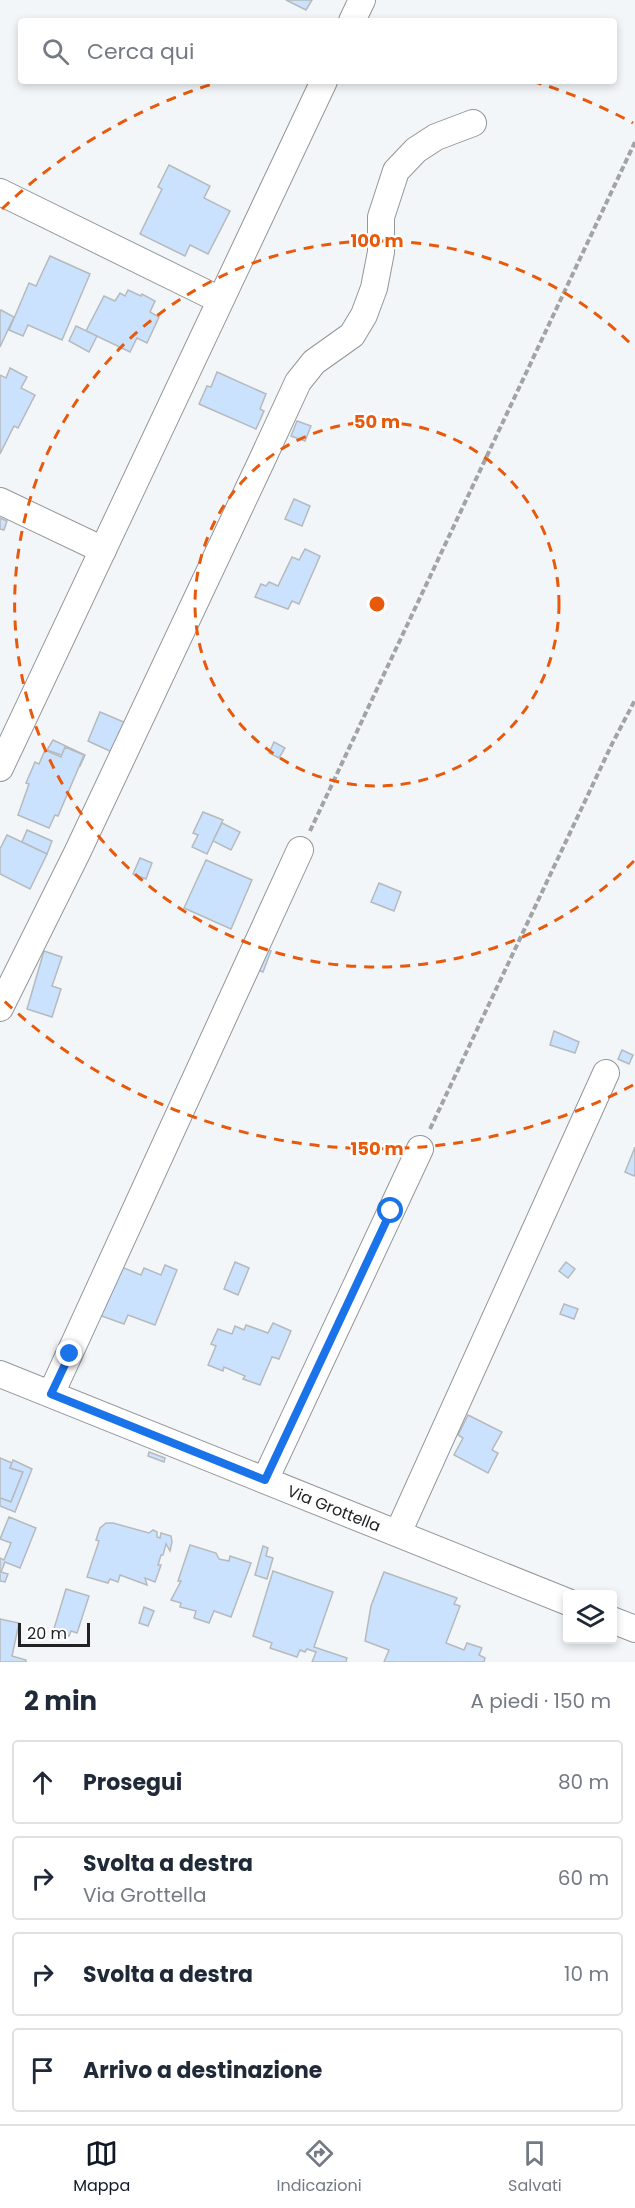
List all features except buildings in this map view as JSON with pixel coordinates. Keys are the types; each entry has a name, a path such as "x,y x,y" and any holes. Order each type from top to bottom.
{"street":[{"path":"353,18 362,0"},
{"path":"0,768 323,84"},
{"path":"0,1008 82,842 298,382 314,362 352,335 364,315 374,288 381,252 381,217 396,171 416,150 436,137 473,123"},
{"path":"0,192 220,300"},
{"path":"0,501 103,550"},
{"path":"51,1394 300,850"},
{"path":"398,1533 606,1073"},
{"path":"265,1480 420,1149"},
{"name":"Via Grottella","path":"0,1374 563,1600"},
{"path":"617,1622 635,1629"}],"path":[{"path":"300,850 635,142"},
{"path":"420,1149 635,700"}],"route":[{"path":"70,1354 51,1394 265,1480 391,1211"}]}
